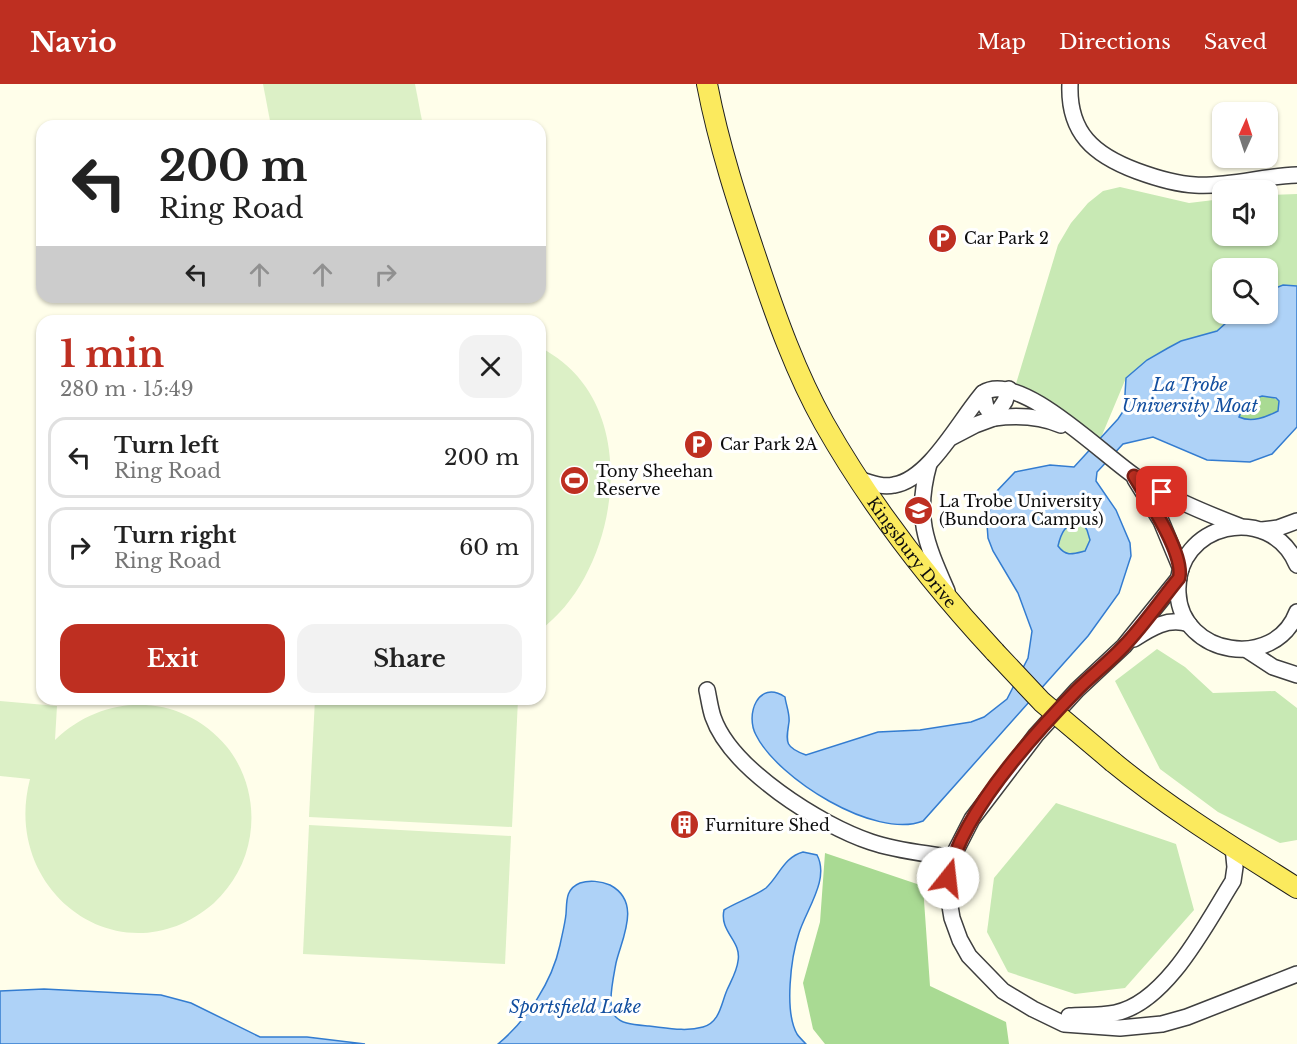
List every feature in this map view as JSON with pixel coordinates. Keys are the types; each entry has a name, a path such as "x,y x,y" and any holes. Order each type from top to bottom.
{"main road":[{"name":"Kingsbury Drive","path":"707,84 735,200 769,297 803,381 823,421 858,478 923,568 955,609 1042,702 1144,787 1297,888"}],"street":[{"path":"1070,84 1072,115 1081,135 1103,156 1128,168 1170,182 1196,185 1297,176"},
{"path":"858,478 879,486 893,486 904,482 929,464 983,393 989,389 1009,389 1053,412 1134,476 1176,501 1239,526 1262,530 1278,528 1297,521"},
{"path":"994,418 1005,401 1009,389"},
{"path":"983,393 986,407 994,418"},
{"path":"949,438 994,418 1009,416 1041,419 1083,435"},
{"path":"929,464 924,481 921,520 926,540 955,609"},
{"path":"1134,476 1161,520 1180,573"},
{"path":"1239,526 1224,528 1209,534 1187,555 1180,573 1178,594 1181,609 1189,624 1208,642 1227,649 1247,650 1266,645 1282,635 1294,620 1297,612"},
{"path":"1262,530 1279,540 1293,555 1297,565"},
{"path":"1180,573 1124,646 1077,690 1030,742 972,819 952,858 948,894 952,918 969,957 1003,992 1064,1024 1120,1028 1162,1024 1187,1017 1297,974"},
{"path":"1124,646 1166,622 1189,624"},
{"path":"1247,650 1273,667 1297,675"},
{"path":"707,690 713,718 738,757 753,772 795,803 839,828 872,843 952,858"},
{"path":"1033,1009 1069,1016 1115,1014 1141,1002 1158,989 1188,953 1233,881 1235,867 1233,847"}],"green space":[{"path":"263,84 415,84 422,120 270,120"},
{"path":"1120,187 1189,203 1212,200 1212,246 1278,246 1278,195 1297,194 1297,286 1278,287 1278,258 1212,258 1212,324 1225,324 1217,331 1181,341 1147,360 1126,378 1100,440 1015,387 1058,245 1071,223 1088,203 1103,191"},
{"name":"Tony Sheehan Reserve","path":"546,351 573,371 599,410 608,443 611,478 607,513 598,548 583,580 564,608 546,624"},
{"path":"1270,396 1279,401 1278,411 1259,419 1249,420 1239,417 1243,407 1250,400"},
{"path":"1078,523 1083,524 1087,530 1090,541 1085,551 1067,553 1058,546 1061,537 1067,527"},
{"path":"1157,649 1185,667 1213,693 1275,691 1297,708 1297,840 1280,843 1218,812 1160,769 1115,681"},
{"path":"0,701 57,706 55,740 75,724 96,713 119,707 142,705 166,708 188,716 208,729 227,747 240,767 248,789 251,813 250,836 245,855 238,873 221,896 179,925 143,933 108,929 77,913 51,889 33,858 26,820 30,779 0,776"},
{"path":"315,705 518,705 512,827 309,817"},
{"path":"1056,803 1176,844 1194,910 1125,988 1075,994 1008,972 987,932 994,878"},
{"path":"309,825 511,836 505,964 303,954"},
{"path":"825,853 923,886 930,986 1006,1022 1009,1044 825,1044 813,1029 803,983 820,922"}],"water":[{"name":"La Trobe University Moat","path":"1297,286 1297,427 1272,454 1250,462 1207,460 1153,437 1123,444 1097,472 1096,481 1116,510 1130,543 1131,556 1119,593 1088,636 923,821 903,825 880,822 855,813 805,786 767,752 756,735 752,718 756,702 768,693 776,693 785,697 789,719 788,743 806,755 878,732 920,730 971,722 984,717 1007,699 1028,658 1032,631 1018,593 993,551 988,538 987,524 997,491 1015,472 1050,465 1074,467 1124,410 1126,378 1147,360 1181,341 1217,331 1225,324 1278,324 1278,287","holes":["1262,396 1276,398 1279,401 1278,411 1254,419 1239,417 1246,402","1074,524 1083,524 1090,540 1085,551 1073,554 1061,549 1058,546 1064,530"]},
{"name":"Sportsfield Lake","path":"803,852 817,855 821,874 816,894 796,943 791,969 790,998 793,1024 797,1034 806,1044 498,1044 519,1024 545,986 560,945 569,892 575,886 587,881 610,885 620,892 628,911 612,990 611,1008 616,1017 629,1024 676,1029 709,1025 719,1012 738,961 737,948 727,931 723,918 724,910 766,888 786,862 796,854"},
{"path":"44,989 161,995 191,1003 260,1037 307,1037 365,1044 0,1044 0,991"}],"place":[{"name":"Car Park 2","path":"943,238"},
{"name":"Car Park 2A","path":"699,444"},
{"name":"Tony Sheehan Reserve","path":"575,480"},
{"name":"La Trobe University (Bundoora Campus)","path":"918,510"},
{"name":"Furniture Shed","path":"684,825"}],"route":[{"path":"948,878 952,858 972,819 1005,772 1077,690 1124,646 1179,578 1181,569 1161,520 1134,476 1162,492"}]}
